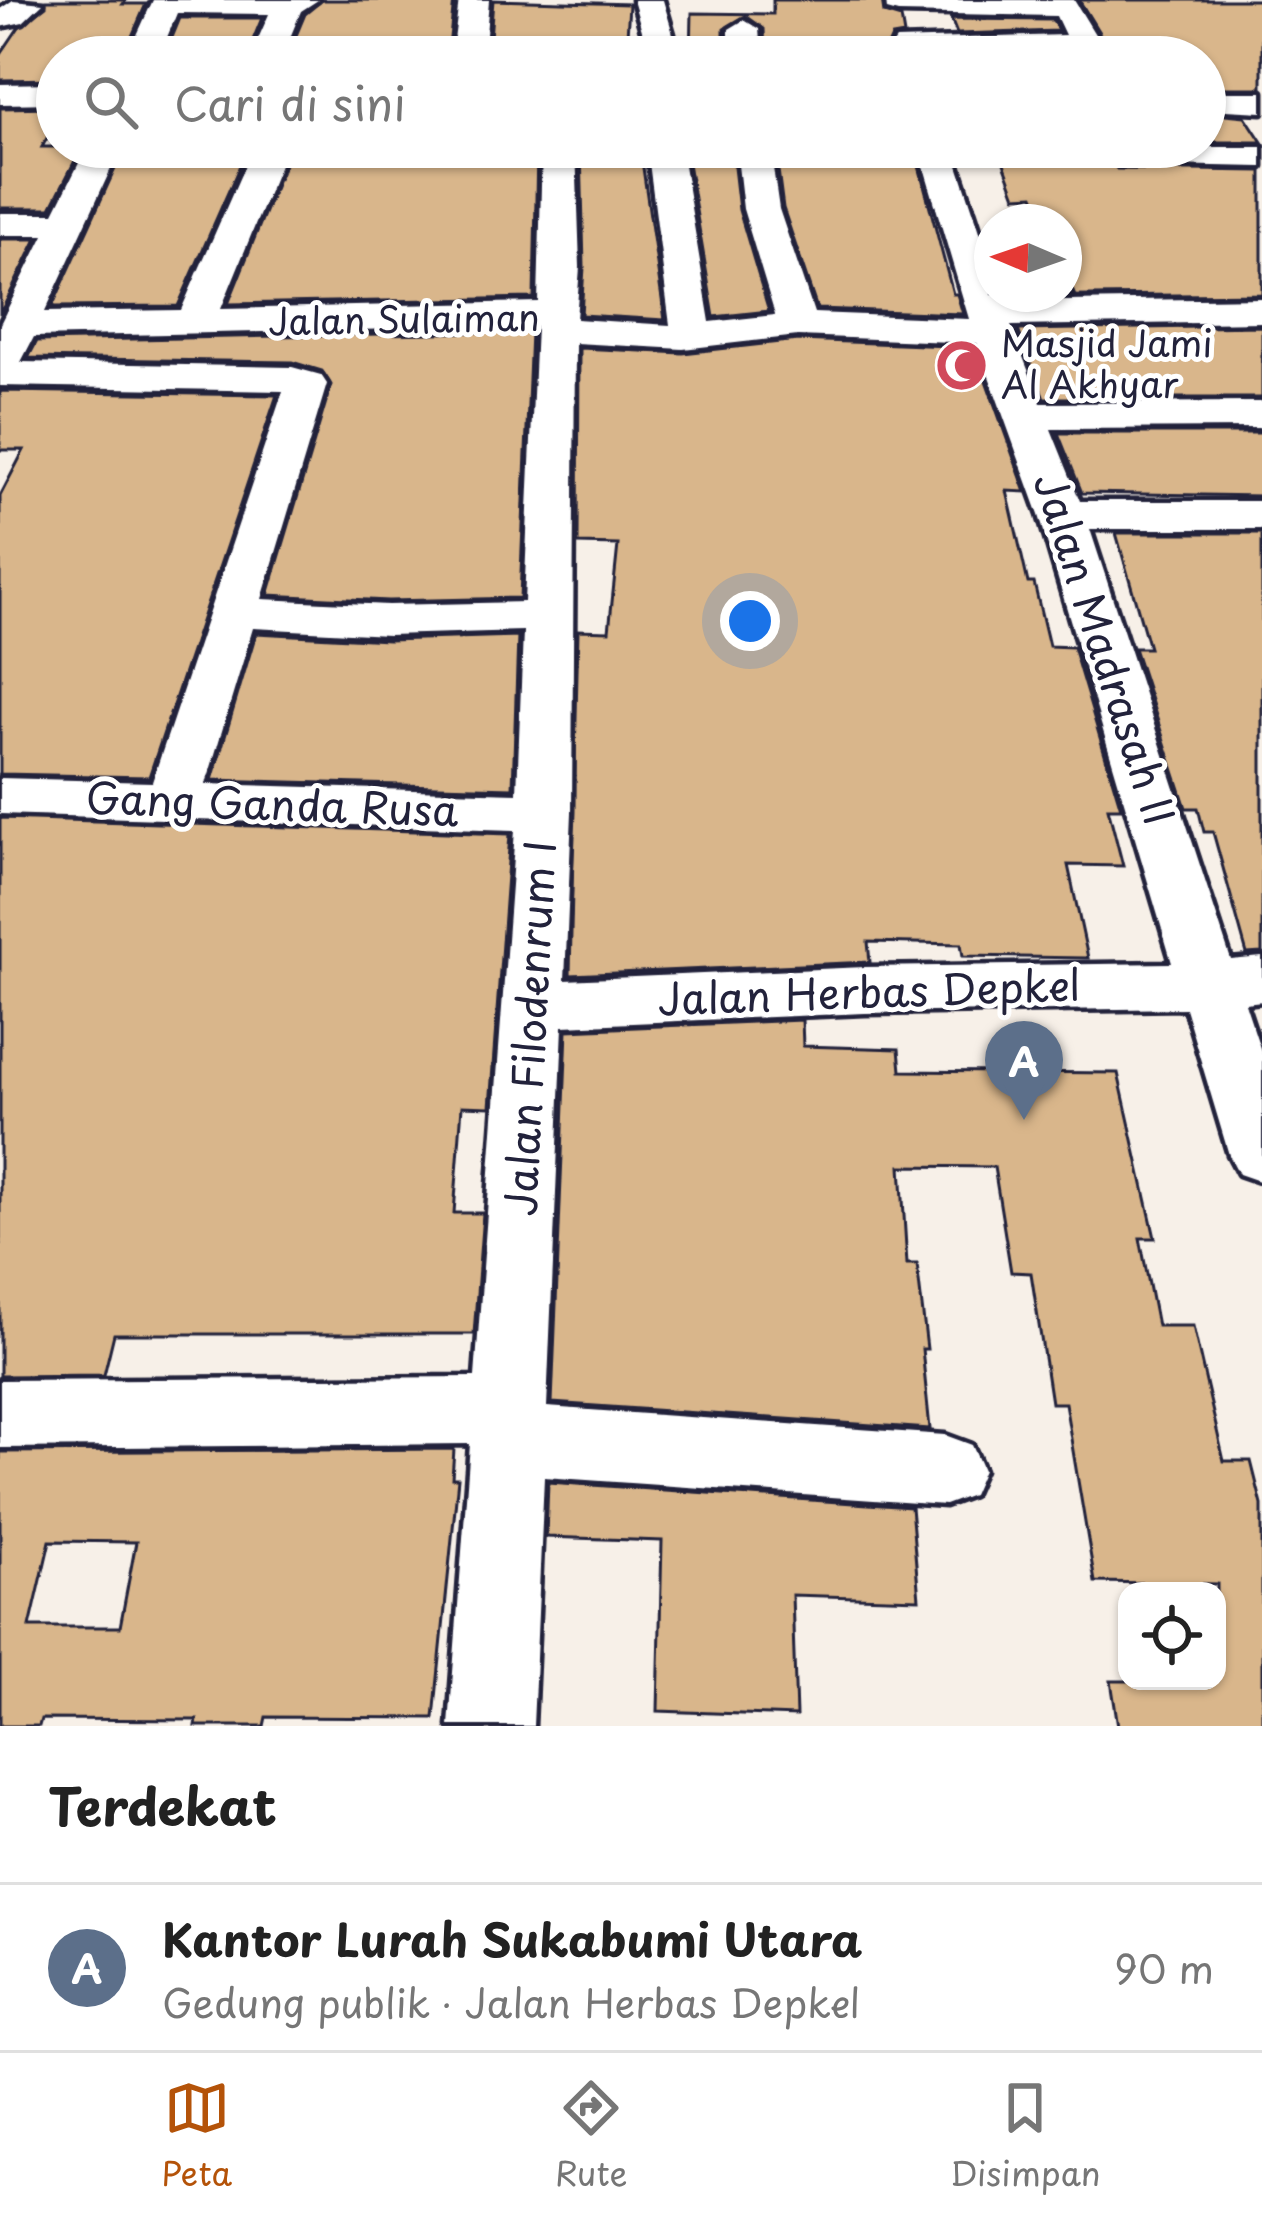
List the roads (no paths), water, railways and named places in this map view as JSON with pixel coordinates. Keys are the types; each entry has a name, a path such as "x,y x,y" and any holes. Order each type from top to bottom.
{"street":[{"path":"0,18 12,16 28,3 8,0"},
{"path":"470,36 474,0"},
{"path":"648,0 658,36"},
{"path":"152,36 167,2 295,3 277,36"},
{"path":"905,36 898,2 1078,4 1083,36"},
{"path":"0,94 36,93"},
{"path":"1226,102 1262,103"},
{"path":"1226,158 1262,158"},
{"path":"94,168 0,370 305,381 305,394 262,513 172,804"},
{"path":"194,324 261,168"},
{"name":"Jalan Filodenrum I","path":"491,1726 544,812 562,226 560,168"},
{"path":"667,168 692,337"},
{"path":"756,168 761,209 798,324"},
{"name":"Jalan Madrasah II","path":"942,168 991,323 1234,982 1262,1155"},
{"path":"0,224 69,224"},
{"name":"Jalan Sulaiman","path":"19,325 556,321 635,338 692,337 798,324 991,323 1262,310"},
{"path":"1028,416 1262,415"},
{"path":"1062,515 1262,515"},
{"path":"233,612 388,620 548,616"},
{"name":"Gang Ganda Rusa","path":"0,796 544,812"},
{"name":"Jalan Herbas Depkel","path":"531,1004 1234,982"},
{"path":"0,1414 509,1425 867,1468 945,1470"}],"place":[{"name":"Masjid Jami Al Akhyar","path":"962,365"},
{"name":"Kantor Lurah Sukabumi Utara","path":"1024,1120"}]}
